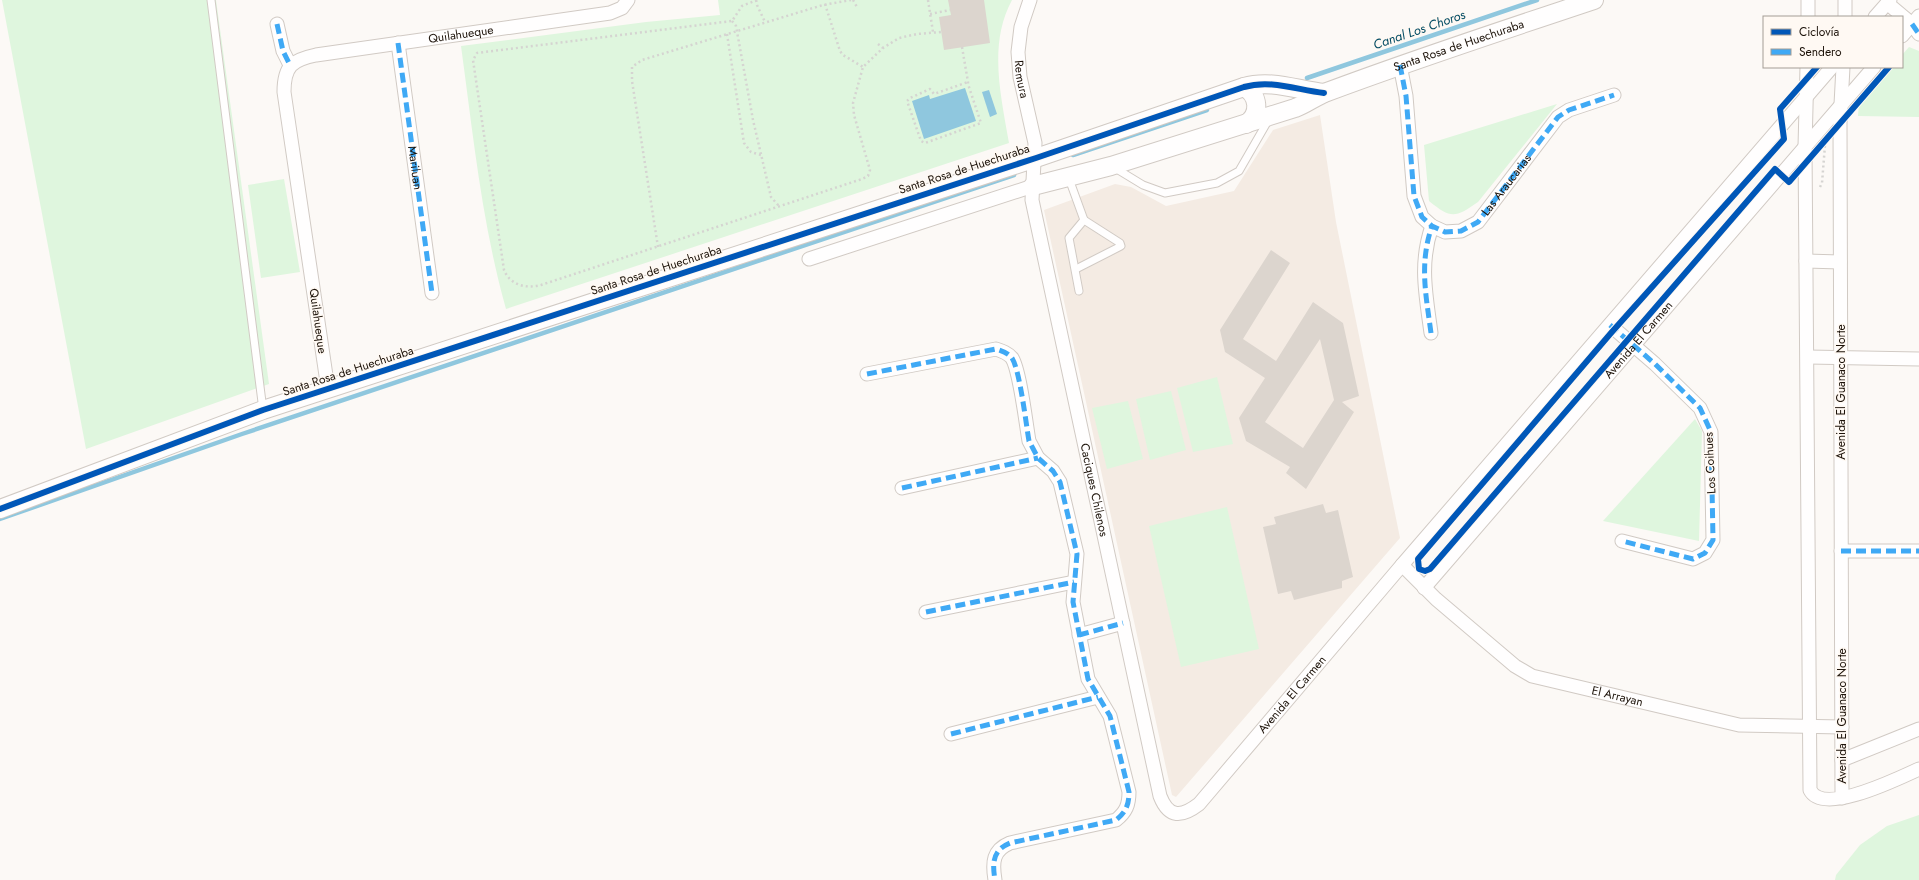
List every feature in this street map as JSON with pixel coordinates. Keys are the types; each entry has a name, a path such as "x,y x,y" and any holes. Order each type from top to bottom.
{"street":[{"name":"Quilahueque","path":"328,389 284,92 284,76 290,65 300,59 316,55 610,13 622,8 628,0"},
{"name":"Remura","path":"1030,0 1021,27 1018,64 1035,143 1036,158"},
{"name":"Santa Rosa de Huechuraba","path":"809,259 1033,186 1111,166 1302,106 1324,93 1400,65 1594,0"},
{"path":"1808,0 1808,16"},
{"path":"1844,16 1845,0"},
{"path":"1876,16 1888,2 1917,25 1903,35"},
{"path":"278,24 283,52 290,65"},
{"name":"Mariluan","path":"398,43 432,293"},
{"path":"1400,65 1406,96 1414,196 1422,217 1432,226 1426,246 1424,272 1431,333"},
{"name":"Avenida El Guanaco Norte","path":"1807,68 1805,163 1808,357 1810,790 1812,794 1818,797 1834,799 1842,798 1840,105 1843,68"},
{"name":"Avenida El Carmen","path":"1176,814 1184,814 1199,804 1402,565 1831,68"},
{"name":"Avenida El Carmen","path":"1424,588 1873,68"},
{"name":"Santa Rosa de Huechuraba","path":"0,509 263,410 1036,158 1244,87 1256,84 1270,84 1324,93"},
{"path":"1244,87 1254,94 1257,104 1255,113 1246,124"},
{"name":"Las Araucarias","path":"1432,226 1445,232 1461,231 1478,222 1558,117 1569,110 1614,95"},
{"name":"Caciques Chilenos","path":"1036,158 1032,200 1160,796 1163,804 1169,811 1176,814"},
{"path":"1806,261 1840,262"},
{"name":"Los Coihues","path":"1610,325 1700,408 1711,432 1713,540 1705,554 1693,559 1622,541"},
{"path":"867,374 996,349 1008,354 1015,366 1029,441 1038,458 1053,471 1060,482 1077,554 1073,602 1088,679 1110,716 1129,792 1129,802 1127,809 1116,820 1010,843 1002,847 996,852 994,860 995,880"},
{"path":"1808,357 1919,358"},
{"path":"902,488 1038,458"},
{"path":"1841,551 1919,551"},
{"path":"1402,565 1424,588"},
{"path":"926,612 1074,582"},
{"name":"El Arrayan","path":"1424,588 1515,666 1532,676 1739,725 1842,727"},
{"path":"1079,635 1123,623"},
{"path":"951,734 1098,697"},
{"path":"1842,760 1919,730"},
{"path":"1842,798 1855,795 1919,770"}],"lane":[{"path":"211,0 263,410"},
{"path":"1111,166 1143,185 1165,193 1217,183 1239,171 1270,116"},
{"path":"1068,176 1084,220 1120,243 1122,246 1076,269"},
{"path":"1079,291 1069,238 1084,220"}],"path":[{"path":"765,22 756,0 742,6 732,21 477,53 473,60 497,228 504,270 507,276 519,285 529,288 658,247 868,176 870,170 854,115 853,103 863,67 883,48 899,38 941,32"},
{"path":"658,247 632,81 632,66 642,60 825,4 852,0 857,7"},
{"path":"928,0 933,32"},
{"path":"825,4 840,51 843,55 863,67"},
{"path":"930,14 950,10"},
{"path":"732,21 736,26 761,155 771,197 780,206"},
{"path":"727,34 744,143 751,152 761,155"},
{"path":"878,44 883,48"},
{"path":"962,47 968,82 982,123 925,142 921,141 907,101 910,98 930,89 934,94 968,82"},
{"path":"1805,163 1840,123"}],"shaded area":[{"path":"1320,115 1336,222 1400,538 1176,797 1172,795 1044,210 1115,184 1131,187 1166,206 1234,191 1273,130"}],"green space":[{"path":"2,0 216,0 269,384 86,449"},
{"path":"718,0 1012,0 1000,34 998,52 1000,89 1009,143 506,309 484,212 461,46 646,22 720,15"},
{"path":"1909,47 1919,51 1919,117 1858,116 1859,103 1890,68 1903,68 1903,54"},
{"path":"1557,104 1478,202 1464,211 1453,214 1443,211 1429,201 1424,145"},
{"path":"284,179 300,272 261,278 248,185"},
{"path":"1217,377 1233,444 1193,452 1177,388"},
{"path":"1171,391 1186,450 1150,460 1136,399"},
{"path":"1128,401 1143,459 1107,469 1092,408"},
{"path":"1695,419 1702,431 1699,541 1603,521"},
{"path":"1227,507 1259,649 1181,667 1149,526"},
{"path":"1919,815 1919,880 1835,880 1836,875 1860,845 1887,826"}],"water":[{"path":"965,88 976,121 924,139 912,101 929,95 930,99"},
{"path":"989,90 997,114 990,117 982,92"}],"building":[{"path":"948,0 984,0 990,43 944,50 939,17 951,15"},
{"path":"1271,250 1290,263 1243,339 1276,361 1313,302 1343,323 1359,396 1342,402 1354,412 1306,489 1286,473 1290,467 1246,441 1239,418 1265,378 1225,352 1220,330","holes":["1320,339 1334,400 1303,448 1265,422"]},
{"path":"1323,504 1326,513 1338,510 1353,577 1342,581 1342,588 1294,600 1291,591 1278,594 1263,527 1276,524 1274,517"}],"waterway":[{"name":"Canal Los Choros","path":"1307,78 1537,0"},
{"name":"Canal Los Choros","path":"1073,155 1207,110"},
{"name":"Canal Los Choros","path":"0,519 242,434 1014,175"}],"marked path":[{"path":"277,24 283,51 290,65"},
{"path":"1912,24 1919,34"},
{"path":"398,43 432,293"},
{"path":"1400,65 1406,96 1414,196 1422,217 1432,226 1445,232 1461,231 1478,222 1558,117 1569,110 1614,95"},
{"path":"1431,333 1426,292 1425,267 1428,240 1432,226"},
{"path":"1610,325 1655,364 1700,408 1711,432 1713,540 1705,553 1693,559 1622,541"},
{"path":"867,374 996,349 1007,353 1012,358 1018,374 1029,441 1038,458 1053,471 1060,482 1077,554 1073,602 1088,679 1110,716 1129,792 1128,801 1125,811 1116,820 1010,843 1004,846 995,857 995,880"},
{"path":"902,488 1038,458"},
{"path":"1841,551 1919,551"},
{"path":"926,612 1074,582"},
{"path":"1079,635 1123,623"},
{"path":"951,734 1098,697"}],"cycle path":[{"path":"1816,68 1780,109 1784,139 1611,333 1418,559 1419,569 1425,571 1430,569 1775,169 1789,182 1888,68"},
{"path":"0,509 263,410 1036,158 1244,87 1264,84 1324,93"}]}
